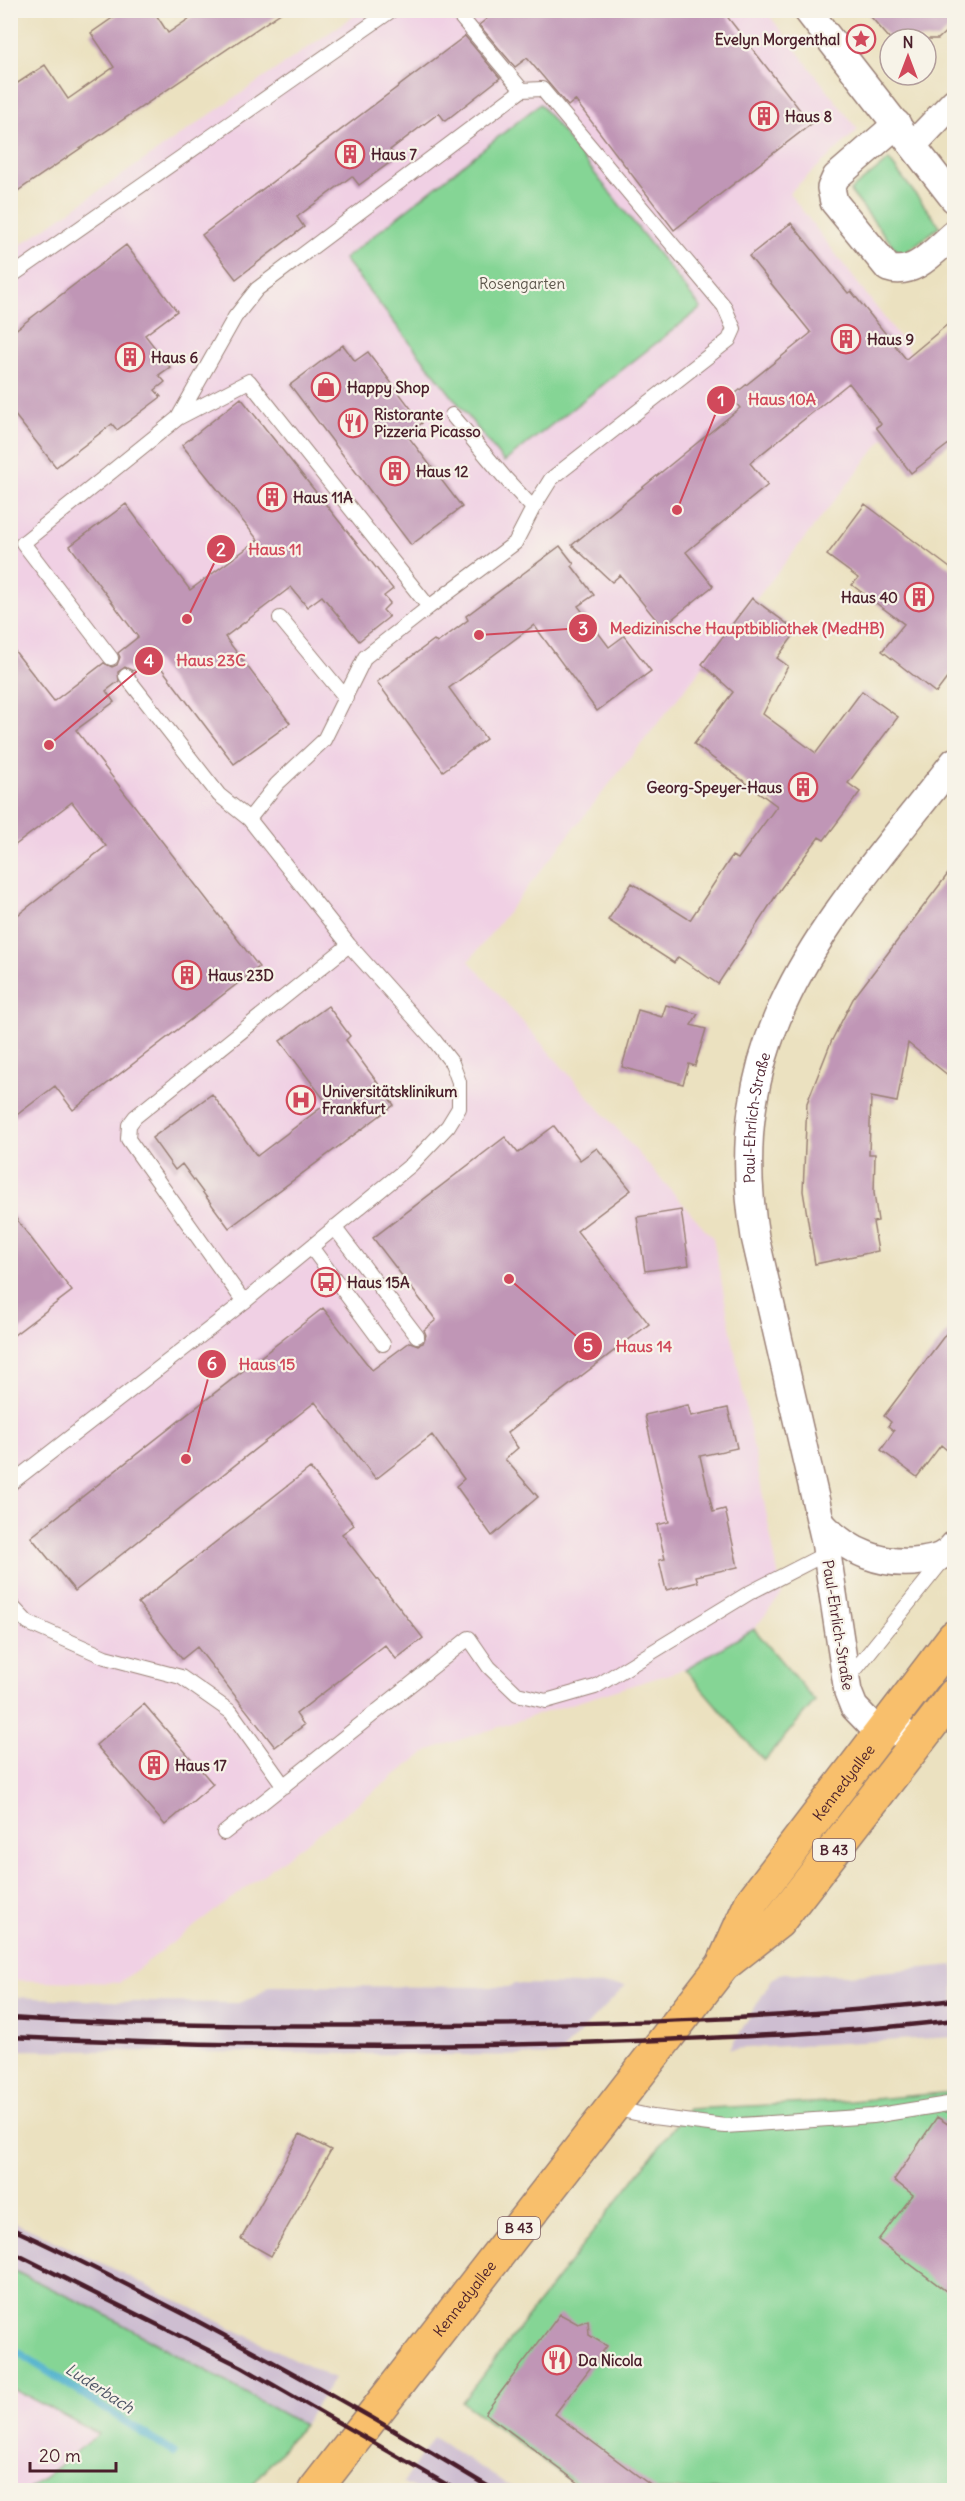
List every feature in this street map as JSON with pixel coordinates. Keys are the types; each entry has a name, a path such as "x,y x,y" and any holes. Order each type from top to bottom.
{"main road":[{"name":"Kennedyallee","path":"315,2490 723,1965 751,1903 954,1637"},
{"name":"Kennedyallee","path":"723,1965 778,1922 954,1695"}],"street":[{"path":"807,10 954,199"},
{"path":"954,102 836,177 831,188 834,202 888,268 899,272 913,268 954,234"},
{"name":"Paul-Ehrlich-Straße","path":"880,1734 852,1703 846,1682 836,1604 821,1523 765,1288 752,1221 748,1168 750,1122 755,1087 767,1042 775,1020 812,949 954,762"},
{"name":"Paul-Ehrlich-Straße","path":"821,1523 837,1539 864,1554 879,1559 906,1563 935,1559 951,1550"},
{"path":"880,1734 933,1723"}],"lane":[{"path":"10,277 392,10"},
{"path":"455,10 522,90"},
{"path":"178,418 235,317 257,289 522,90 542,88 724,306 734,329 729,340 551,479 533,507 515,543 365,657 324,740 277,784 249,819"},
{"path":"111,658 23,543 178,418 249,381 429,607"},
{"path":"452,414 505,478 533,507"},
{"path":"280,618 346,698"},
{"path":"10,1484 244,1302 411,1165 447,1126 459,1108 459,1082 452,1063 350,945 249,819 219,795 126,676"},
{"path":"244,1302 128,1139 129,1125 135,1117 350,945"},
{"path":"334,1227 417,1336"},
{"path":"311,1247 383,1344"},
{"path":"846,1682 951,1550"},
{"path":"224,1833 469,1638 489,1667 517,1694 546,1701 595,1687 757,1589 827,1553"},
{"path":"10,1604 28,1623 105,1657 181,1677 231,1712 284,1786"},
{"path":"612,2108 653,2117 725,2126 873,2116 954,2103"}],"shaded area":[{"name":"Universitätsklinikum Frankfurt","path":"361,11 766,11 858,130 789,193 931,379 469,961 713,1238 782,1594 754,1629 685,1669 429,1750 119,1983 11,1980 10,252"},
{"path":"954,1965 954,2037 730,2049 772,1979 783,1973 848,1975"},
{"path":"514,1984 626,1985 558,2056 11,2050 11,1997 238,2003 257,1996 269,1986 508,1987"},
{"path":"10,2220 110,2267 334,2379 303,2425 95,2309 11,2269"},
{"path":"10,2388 100,2434 28,2490 11,2490"},
{"path":"433,2437 516,2490 418,2490 403,2483"}],"green space":[{"name":"Rosengarten","path":"540,104 701,308 504,462 344,259"},
{"path":"889,160 940,226 901,256 850,191"},
{"path":"754,1629 815,1701 764,1761 685,1669"},
{"path":"954,2092 954,2490 584,2490 462,2402 688,2109 851,2101"},
{"path":"10,2269 95,2309 303,2425 248,2490 28,2490 99,2434 11,2388"}],"building":[{"path":"124,10 153,10 168,33 202,10 285,10 10,196 10,88 45,65 68,99 114,67 91,33"},
{"path":"498,10 722,10 811,124 674,230 575,100 568,106 527,58 515,67 479,25"},
{"path":"865,10 943,10 954,24 938,39 938,27 880,27"},
{"name":"Haus 7","path":"465,36 500,78 445,121 439,113 390,150 396,158 359,185 352,176 297,217 304,227 236,279 202,235"},
{"path":"791,223 848,293 851,291 906,359 954,319 954,440 911,473 876,427 881,424 849,383 750,463 768,485 686,552 713,586 662,627 620,575 612,582 572,545 740,408 731,397 811,333 749,256"},
{"name":"Haus 6","path":"126,245 177,311 145,335 170,367 159,375 165,382 155,390 161,397 117,430 112,424 56,467 10,409 10,334"},
{"name":"Haus 12","path":"343,345 355,361 368,352 422,423 407,435 462,507 411,545 290,385"},
{"path":"241,398 393,589 384,596 390,603 383,610 389,617 359,641 322,596 307,607 291,587 225,637 290,723 234,764 153,657 133,671 125,667 118,672 119,681 106,691 114,702 76,730 259,967 73,1110 55,1086 10,1120 10,921 106,846 72,802 10,849 10,645 54,701 104,663 112,667 117,665 120,657 118,653 138,637 70,546 126,504 190,590 258,540 182,445"},
{"name":"Haus 40","path":"865,504 954,571 954,669 936,693 882,651 904,624 852,585 858,578 827,555"},
{"path":"560,546 594,595 578,606 609,647 624,636 651,671 597,711 534,625 449,688 486,739 443,771 377,682 434,640 437,643 468,620 466,616"},
{"name":"Georg-Speyer-Haus","path":"752,598 797,631 777,658 788,666 763,714 816,753 862,691 898,717 848,783 860,792 824,840 819,837 781,888 718,984 678,957 674,963 608,920 632,883 690,920 732,856 738,859 777,806 694,744 733,692 702,664"},
{"path":"954,866 954,1080 908,1043 897,1102 871,1097 869,1154 875,1154 874,1193 878,1221 873,1222 878,1251 815,1264 803,1191 807,1103 831,1042 853,999"},
{"path":"666,1005 698,1014 691,1025 706,1029 695,1066 689,1064 683,1084 622,1067 638,1010 662,1017"},
{"path":"328,1006 350,1036 346,1040 394,1105 229,1228 182,1164 175,1170 152,1138 212,1094 257,1156 327,1103 280,1041"},
{"path":"554,1126 580,1160 597,1148 631,1190 577,1231 649,1324 507,1433 518,1448 505,1459 538,1497 492,1536 456,1486 464,1479 432,1435 376,1479 315,1402 75,1591 31,1537 323,1308 372,1370 410,1342 418,1345 423,1343 426,1335 424,1330 436,1320 373,1238 505,1137 518,1153"},
{"path":"681,1210 689,1265 645,1271 637,1217"},
{"path":"10,1211 72,1291 10,1338"},
{"path":"954,1323 954,1456 941,1445 917,1477 881,1450 894,1431 888,1426 891,1422 884,1416"},
{"path":"688,1405 691,1416 728,1408 737,1448 700,1456 713,1512 725,1509 738,1567 696,1576 698,1582 666,1590 659,1560 665,1559 657,1525 669,1522 645,1415"},
{"path":"310,1468 354,1525 342,1534 423,1638 396,1659 385,1645 296,1714 304,1725 275,1747 197,1647 182,1659 138,1603"},
{"name":"Haus 17","path":"144,1704 213,1784 165,1825 96,1745"},
{"path":"937,2117 954,2128 954,2297 878,2240 913,2195 894,2180"},
{"path":"300,2134 331,2150 271,2256 241,2239"},
{"path":"560,2314 578,2324 588,2320 589,2335 607,2346 555,2414 657,2490 588,2490 485,2413"}],"waterway":[{"name":"Luderbach","path":"10,2347 174,2453"}],"railway":[{"path":"10,2018 226,2025 570,2023 699,2020 827,2012 954,2000"},
{"path":"10,2037 254,2045 498,2045 771,2035 881,2028 954,2020"},
{"path":"10,2228 97,2269 222,2334 340,2399 494,2490"},
{"path":"10,2251 242,2367 456,2490"}],"place":[{"name":"Evelyn Morgenthal","path":"861,39"},
{"name":"Haus 8","path":"764,116"},
{"name":"Haus 7","path":"350,154"},
{"name":"Haus 9","path":"846,339"},
{"name":"Haus 6","path":"130,357"},
{"name":"Happy Shop","path":"326,387"},
{"name":"Ristorante Pizzeria Picasso","path":"353,423"},
{"name":"Haus 12","path":"395,471"},
{"name":"Haus 11A","path":"272,497"},
{"name":"Haus 10A","path":"677,510"},
{"name":"Haus 40","path":"919,597"},
{"name":"Haus 11","path":"187,619"},
{"name":"Medizinische Hauptbibliothek (MedHB)","path":"479,635"},
{"name":"Haus 23C","path":"49,745"},
{"name":"Georg-Speyer-Haus","path":"803,787"},
{"name":"Haus 23D","path":"187,975"},
{"name":"Universitätsklinikum Frankfurt","path":"301,1100"},
{"name":"Haus 14","path":"509,1279"},
{"name":"Haus 15A","path":"326,1282"},
{"name":"Haus 15","path":"186,1459"},
{"name":"Haus 17","path":"154,1765"},
{"name":"Da Nicola","path":"557,2360"}]}
